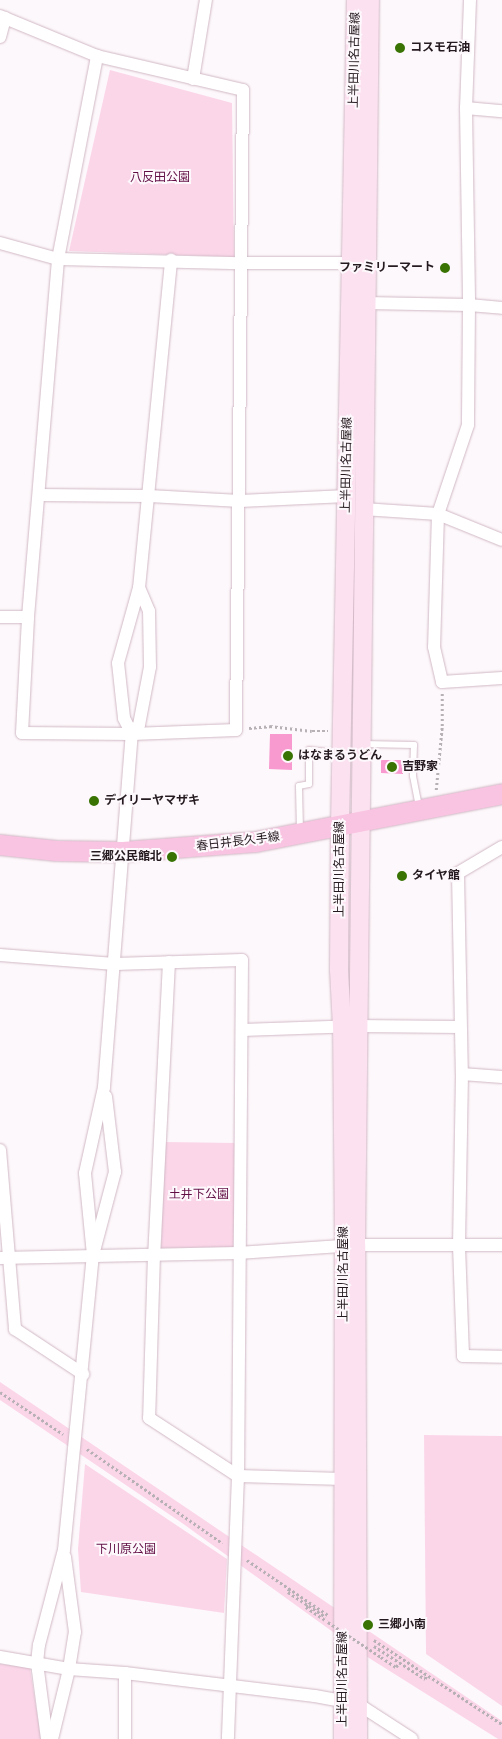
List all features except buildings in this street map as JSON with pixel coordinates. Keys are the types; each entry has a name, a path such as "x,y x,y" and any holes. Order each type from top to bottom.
{"main road":[{"name":"上半田川名古屋線","path":"343,1626 350,1246 350,1027 360,821 364,674 363,509 366,303 358,263 356,0"},
{"name":"上半田川名古屋線","path":"350,1027 339,970 341,753 347,496 370,0"},
{"name":"春日井長久手線","path":"0,845 57,851 123,852 256,842 340,824 502,794"},
{"name":"上半田川名古屋線","path":"350,1246 343,1479 343,1626 351,1702 358,1739"},
{"name":"上半田川名古屋線","path":"343,1739 351,1702"}],"street":[{"path":"193,79 206,0"},
{"path":"470,0 466,108 469,305 468,425 438,514 434,647 442,682 502,678"},
{"path":"0,37 3,17 97,56 243,90 236,730 132,734 22,733 28,617 58,259 97,56"},
{"path":"466,108 502,110"},
{"path":"0,243 58,259 241,263 358,263"},
{"path":"93,1255 85,1173 104,1087 132,734 124,718 118,663 139,588 171,260"},
{"path":"366,303 469,305 502,308"},
{"path":"39,495 149,496 240,501 347,496"},
{"path":"363,509 438,514 502,540"},
{"path":"132,734 139,725 150,667 149,611 139,588"},
{"path":"0,617 28,617"},
{"path":"502,847 458,873 459,1027 462,1074 459,1246 463,1356 502,1357"},
{"path":"0,955 115,964 242,960 238,1253 238,1476 228,1739"},
{"path":"168,962 154,1254 149,1418 238,1476 343,1479"},
{"path":"242,1030 350,1027 459,1027"},
{"path":"462,1074 502,1077"},
{"path":"47,1739 37,1663 39,1645 64,1550 83,1374 93,1255 115,1172 104,1087"},
{"path":"0,1150 4,1258 15,1329 83,1374"},
{"path":"4,1258 238,1253 350,1246 502,1245"},
{"path":"52,1739 69,1669 75,1632 64,1550"},
{"path":"0,1657 69,1669 125,1673 351,1702 412,1739"},
{"path":"125,1673 125,1739"}],"lane":[{"path":"362,744 414,744 413,776 427,809"},
{"path":"300,832 299,786 309,784 309,750 341,753"}],"path":[{"path":"427,809 442,726 442,682"},
{"path":"236,730 240,732 252,727 270,726 312,731 342,730"},
{"path":"0,1392 290,1589 343,1626 396,1668 399,1663"},
{"path":"290,1589 288,1592 326,1617"},
{"path":"308,1605 306,1607 343,1626 427,1675 502,1724"},
{"path":"372,1645 424,1679 427,1675"}],"green space":[{"name":"八反田公園","path":"110,70 232,103 234,257 69,251"},
{"name":"土井下公園","path":"165,1142 236,1143 233,1247 161,1248"},
{"path":"0,1382 502,1721 502,1739 498,1739 369,1658 182,1523 0,1400"},
{"path":"424,1435 502,1436 502,1706 426,1654"},
{"name":"下川原公園","path":"85,1464 227,1559 224,1613 81,1592 78,1549"},
{"path":"0,1664 30,1668 41,1739 0,1739"}],"place":[{"name":"コスモ石油","path":"400,48"},
{"name":"ファミリーマート","path":"445,268"},
{"name":"はなまるうどん","path":"288,756"},
{"name":"吉野家","path":"392,767"},
{"name":"デイリーヤマザキ","path":"94,801"},
{"name":"三郷公民館北","path":"172,857"},
{"name":"タイヤ館","path":"402,876"},
{"name":"三郷小南","path":"368,1625"}]}
